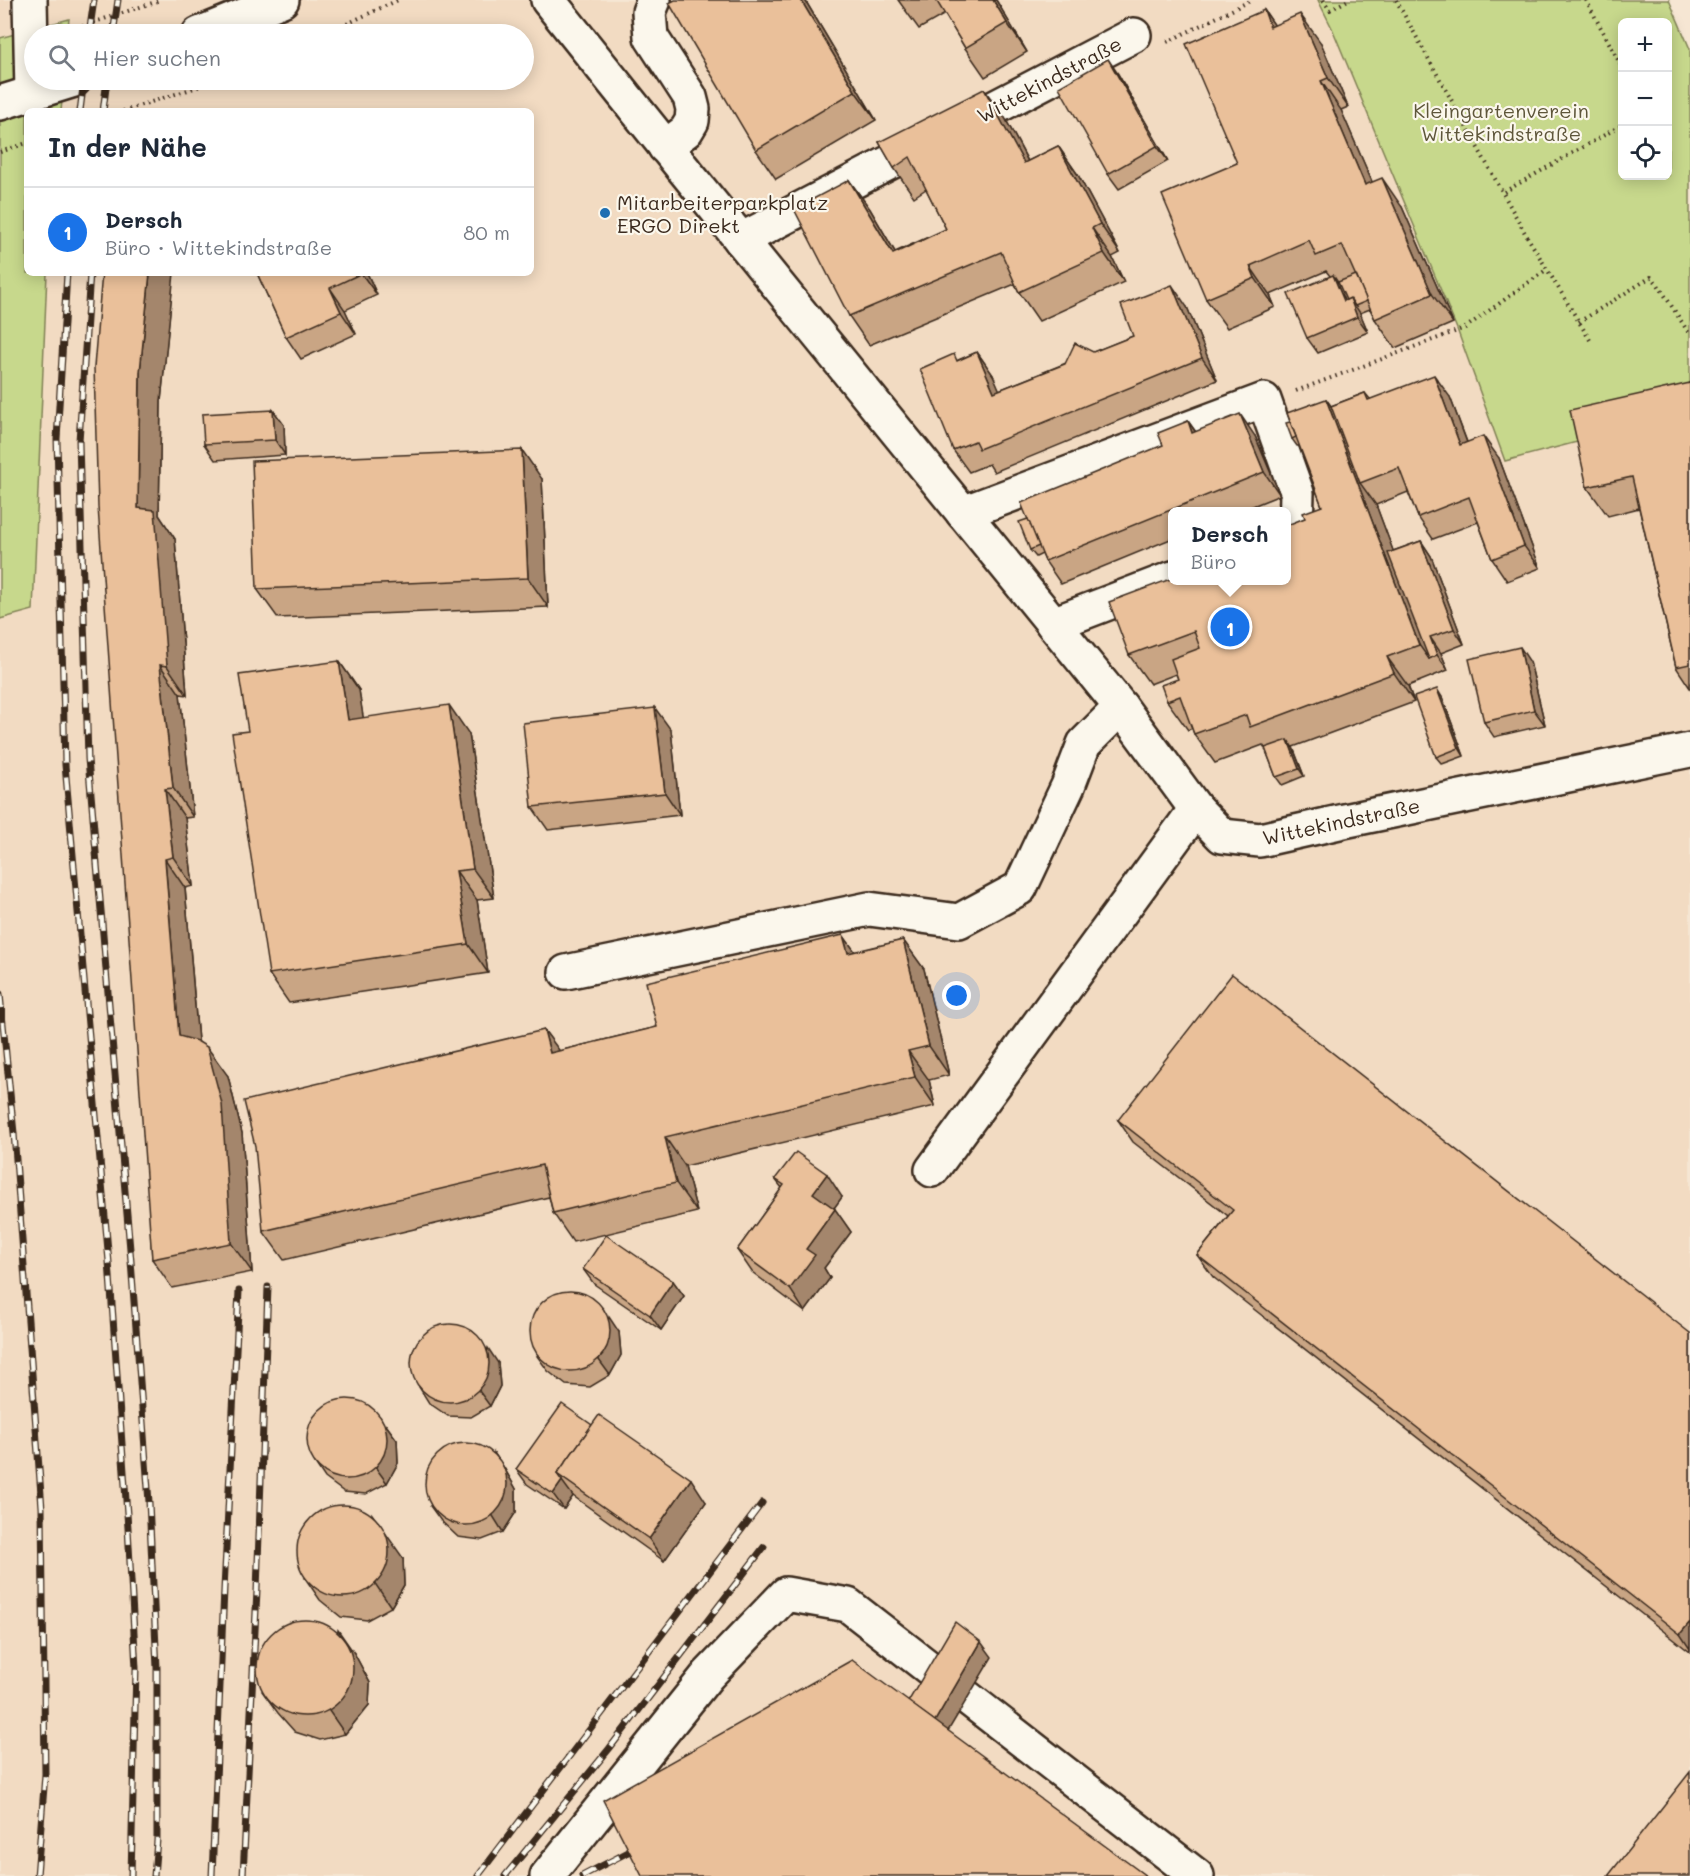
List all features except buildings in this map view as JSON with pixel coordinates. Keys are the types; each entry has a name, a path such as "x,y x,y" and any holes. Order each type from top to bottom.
{"street":[{"path":"30,0 31,24"},
{"path":"223,24 282,0"},
{"name":"Wittekindstraße","path":"548,0 1121,707 1196,809 1222,837 1260,840 1690,750"},
{"path":"654,0 649,12 651,37 690,97 693,109 692,122 686,131 665,147"},
{"name":"Wittekindstraße","path":"741,240 1134,35"},
{"path":"0,103 42,90"},
{"path":"963,513 1264,400 1297,493 1296,530 1291,532"},
{"path":"1053,624 1168,580"},
{"path":"566,972 868,909 959,921 1020,888 1068,786 1084,744 1121,707"},
{"path":"932,1170 1196,809"},
{"path":"547,1876 708,1676 786,1594 848,1605 1197,1876"}],"path":[{"path":"89,24 161,0"},
{"path":"346,24 398,0"},
{"path":"1170,40 1252,0"},
{"path":"1323,0 1330,10 1348,0"},
{"path":"1396,0 1546,270 1590,340"},
{"path":"1586,0 1618,58"},
{"path":"132,108 188,90"},
{"path":"1503,192 1618,129"},
{"path":"0,152 24,144"},
{"path":"1306,389 1465,328 1546,270"},
{"path":"1579,322 1651,277 1690,335"}],"shaded area":[{"path":"0,0 1318,0 1332,28 1457,329 1505,461 1690,417 1690,1876 0,1876 0,619 33,610 47,276 534,276 534,108 61,108 63,90 534,90 534,24 68,24 68,19 50,24 24,24 24,31 0,38"}],"green space":[{"name":"Kleingartenverein Wittekindstraße","path":"1318,0 1669,0 1690,49 1690,417 1505,461 1457,329 1332,28"},
{"path":"69,19 68,24 51,24"},
{"path":"24,31 24,90 63,90 61,108 24,108 24,276 47,276 33,610 0,619 0,38"}],"railway":[{"path":"90,24 94,0"},
{"path":"114,24 118,0"},
{"path":"80,108 83,90"},
{"path":"103,108 106,90"},
{"path":"67,276 57,439 65,765 109,1262 128,1528 136,1668 131,1876"},
{"path":"90,276 79,441 88,759 149,1502 157,1668 157,1840 154,1876"},
{"path":"0,994 14,1133 42,1508 45,1774 37,1876"},
{"path":"243,1876 257,1590 268,1287"},
{"path":"212,1876 239,1291"},
{"path":"478,1876 762,1503"},
{"path":"505,1876 609,1749 764,1547"},
{"path":"582,1876 634,1849"}],"place":[{"name":"Mitarbeiterparkplatz ERGO Direkt","path":"605,213"},
{"name":"Dersch","path":"1230,627"}]}
